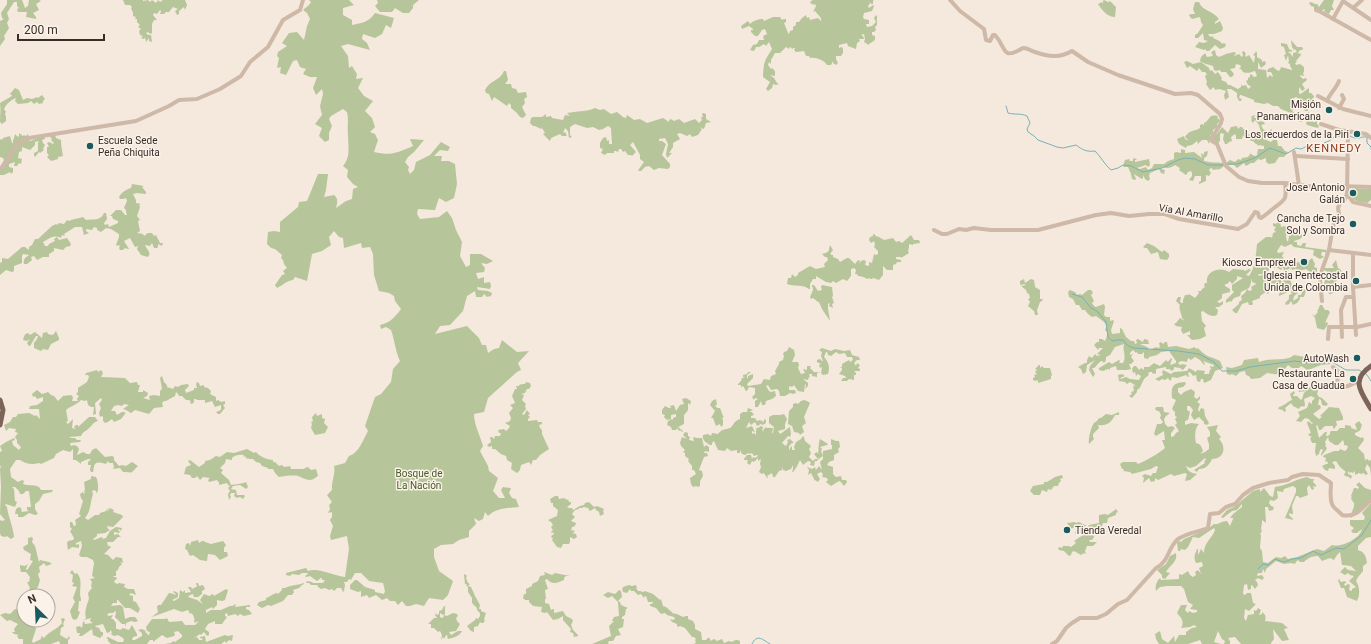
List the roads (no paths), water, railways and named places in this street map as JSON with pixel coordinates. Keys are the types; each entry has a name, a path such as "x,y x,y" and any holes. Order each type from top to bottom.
{"main road":[{"path":"1369,368 1360,377 1358,385 1360,392 1371,409"},
{"path":"0,400 3,410 0,425"}],"street":[{"path":"0,169 6,164 14,149 21,142 29,138 136,121 179,100 198,99 220,89 241,76 250,62 268,47 283,20 300,10 303,0"},
{"path":"950,0 960,11 984,29 986,40 990,41 995,34 1002,48 1010,54 1013,54 1023,48 1045,56 1065,55 1072,52 1088,62 1118,75 1175,94 1191,93 1198,95 1220,114 1222,119 1212,138 1212,141 1217,144 1226,166 1239,177 1248,181 1262,183 1285,183 1322,188 1347,186 1371,187"},
{"path":"1354,8 1362,0"},
{"path":"1333,18 1345,1 1371,20"},
{"path":"1316,10 1371,40"},
{"path":"1327,100 1339,81"},
{"path":"1339,108 1344,98 1342,95"},
{"path":"1318,96 1339,108 1371,116"},
{"path":"1321,124 1348,133 1366,134 1371,138"},
{"path":"1322,301 1320,281 1329,250 1333,226 1339,214 1338,208 1347,194 1348,133"},
{"path":"1299,185 1295,154 1348,159"},
{"name":"Vía Al Amarillo","path":"934,230 942,234 947,234 959,229 966,230 974,228 991,230 1038,230 1096,215 1111,213 1129,216 1165,214 1179,219 1238,229 1248,224 1255,212 1258,213 1259,217 1261,218 1276,206 1281,204 1286,195 1285,183"},
{"path":"1347,194 1353,202 1371,206"},
{"path":"1329,250 1371,255"},
{"path":"1353,254 1353,297 1356,336"},
{"path":"1353,287 1371,285"},
{"path":"1342,337 1341,310 1346,297 1353,297"},
{"path":"1328,339 1329,327 1355,327 1371,324"},
{"path":"1333,367 1338,371 1337,387"},
{"path":"1315,384 1337,387 1348,386 1360,377"},
{"path":"1052,644 1057,641 1066,628 1080,618 1097,618 1106,614 1118,604 1126,600 1156,568 1162,565 1177,540 1186,535 1208,528 1210,514 1219,513 1226,507 1235,504 1243,495 1253,488 1269,483 1288,480 1292,477 1303,474 1313,473 1331,483 1331,502 1333,507 1342,515 1353,516 1371,500"}],"waterway":[{"path":"1006,106 1008,113 1027,116 1030,123 1027,129 1028,132 1038,140 1057,147 1063,148 1076,145 1085,150 1095,151 1111,170 1123,165 1131,166 1143,172 1162,168 1185,158 1195,159 1208,165 1224,165"},
{"path":"1227,164 1237,164 1255,158 1270,148 1286,154 1296,148 1301,149 1307,146 1319,149 1324,143 1334,137 1347,135"},
{"path":"1350,136 1357,138 1367,137 1367,143 1371,149"},
{"path":"1072,294 1082,297 1091,308 1097,311 1106,322 1108,337 1112,341 1123,340 1127,345 1133,348 1199,354 1214,362 1222,371 1236,371 1250,367 1295,361 1314,364 1332,362 1346,370 1359,370 1362,372"},
{"path":"1365,373 1371,381"},
{"path":"1258,569 1263,564 1268,565 1275,559 1283,562 1301,558 1313,551 1321,555 1336,548 1344,549 1362,535 1371,520"},
{"path":"752,644 758,638 763,639 770,644"}],"place":[{"name":"Misión Panamericana","path":"1329,110"},
{"name":"Los recuerdos de la Piri","path":"1357,134"},
{"name":"Escuela Sede Peña Chiquita","path":"90,146"},
{"name":"Jose Antonio Galán","path":"1353,193"},
{"name":"Cancha de Tejo Sol y Sombra","path":"1353,224"},
{"name":"Kiosco Emprevel","path":"1304,262"},
{"name":"Iglesia Pentecostal Unida de Colombia","path":"1356,281"},
{"name":"AutoWash","path":"1357,358"},
{"name":"Restaurante La Casa de Guadua","path":"1353,379"},
{"name":"Tienda Veredal","path":"1067,530"}],"district":[{"name":"KENNEDY","path":"1334,148"}],"park label":[{"name":"Bosque de La Nación","path":"419,478"}]}
